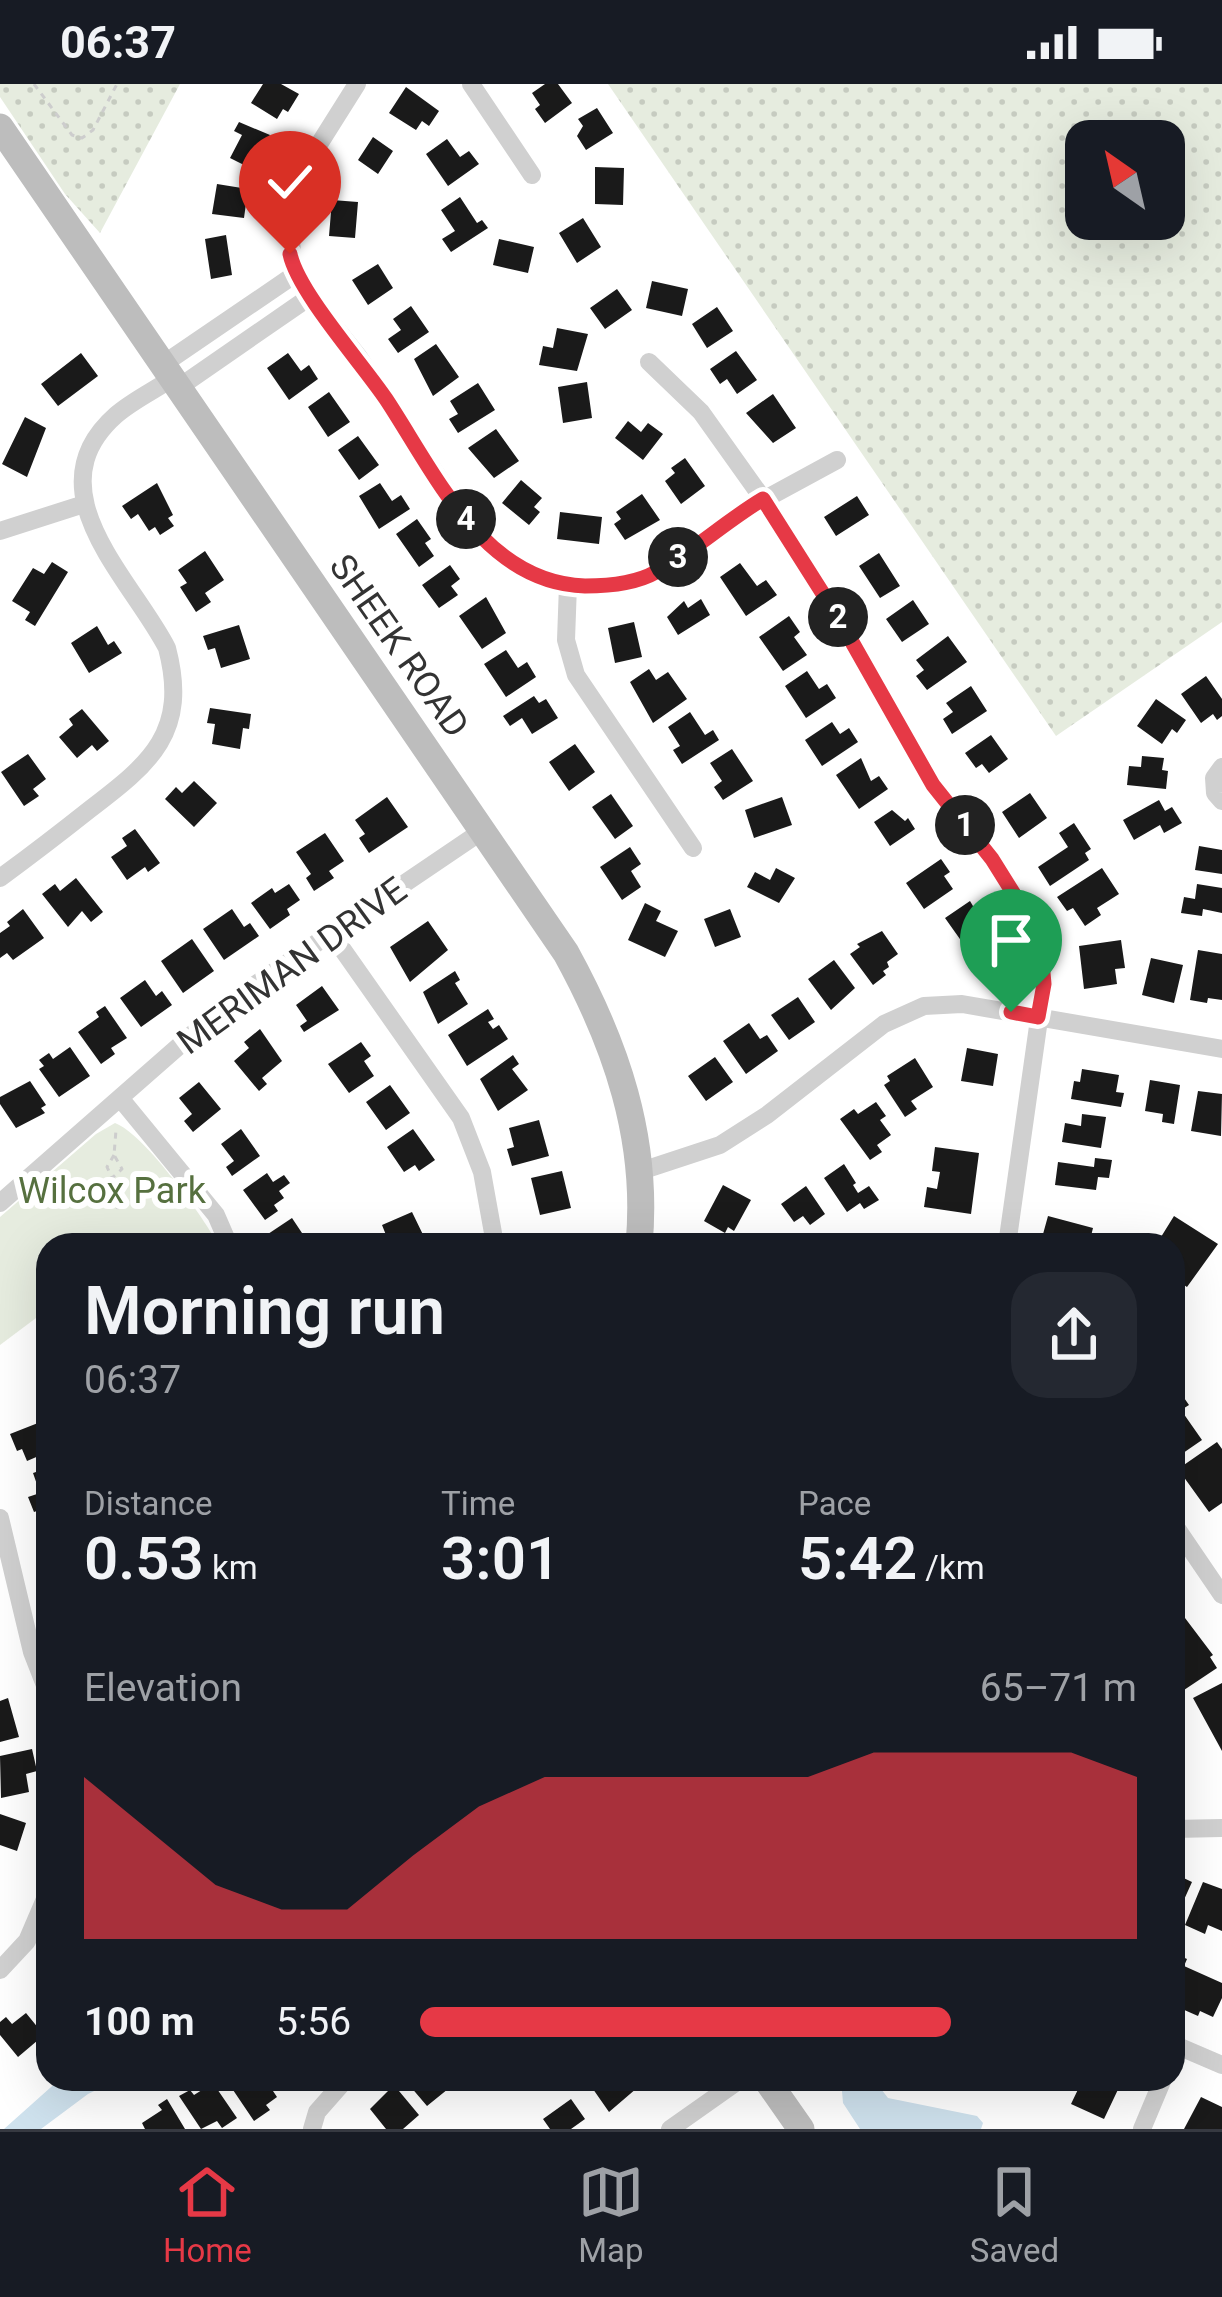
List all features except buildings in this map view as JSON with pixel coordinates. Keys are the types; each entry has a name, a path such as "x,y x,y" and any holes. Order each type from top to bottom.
{"street":[{"path":"357,84 294,184 288,206 294,275 358,356 466,519 496,552 524,572 568,585 610,586 653,574 763,499 836,460"},
{"path":"471,84 532,175"},
{"name":"SHEEK ROAD","path":"0,127 566,952 595,1006 624,1082 638,1172 639,1233"},
{"path":"0,878 137,773 151,759 172,718 173,672 167,648 82,505 83,474 100,434 116,415 294,275"},
{"path":"170,377 310,296"},
{"path":"649,362 700,412 763,499 839,619 933,785 992,859 1027,915 1044,984 1009,1233"},
{"path":"0,531 82,505"},
{"path":"568,585 566,640 576,675 693,848"},
{"path":"1222,767 1214,778 1215,794 1222,801"},
{"name":"MERIMAN DRIVE","path":"0,1203 228,1003 482,831"},
{"path":"331,933 461,1118 482,1172 494,1233"},
{"path":"638,1172 720,1145 767,1115 884,1024 924,1006 962,1004 1222,1049"},
{"path":"120,1098 216,1215 224,1233"},
{"path":"0,1518 36,1662"},
{"path":"1185,1541 1222,1595"},
{"path":"1185,1829 1222,1828"},
{"path":"0,1970 27,1942 36,1921"},
{"path":"1185,2053 1222,2065"},
{"path":"312,2129 317,2112 335,2091"},
{"path":"670,2129 724,2091"},
{"path":"774,2091 801,2129"},
{"path":"1142,2129 1158,2091"}],"path":[{"path":"34,84 72,135 82,138 93,130 117,84"},
{"path":"116,1130 114,1155 106,1167 118,1201 116,1212"},
{"path":"112,1178 122,1169 114,1155"}],"green space":[{"path":"0,84 180,84 100,233 65,194 0,97"},
{"path":"608,84 1222,84 1222,622 1056,736"},
{"name":"Wilcox Park","path":"115,1123 140,1141 211,1233 36,1233 36,1318 0,1345 0,1217"}],"water":[{"path":"47,2091 94,2091 41,2129 4,2129"},
{"path":"842,2091 883,2091 888,2098 977,2116 983,2123 981,2129 860,2129 843,2103"}],"route":[{"path":"290,254 294,275 358,356 466,519 496,552 524,572 552,583 610,586 653,574 763,499 839,619 933,785 992,859 1027,915 1038,940 1044,984 1038,1017 1011,1012"}]}
